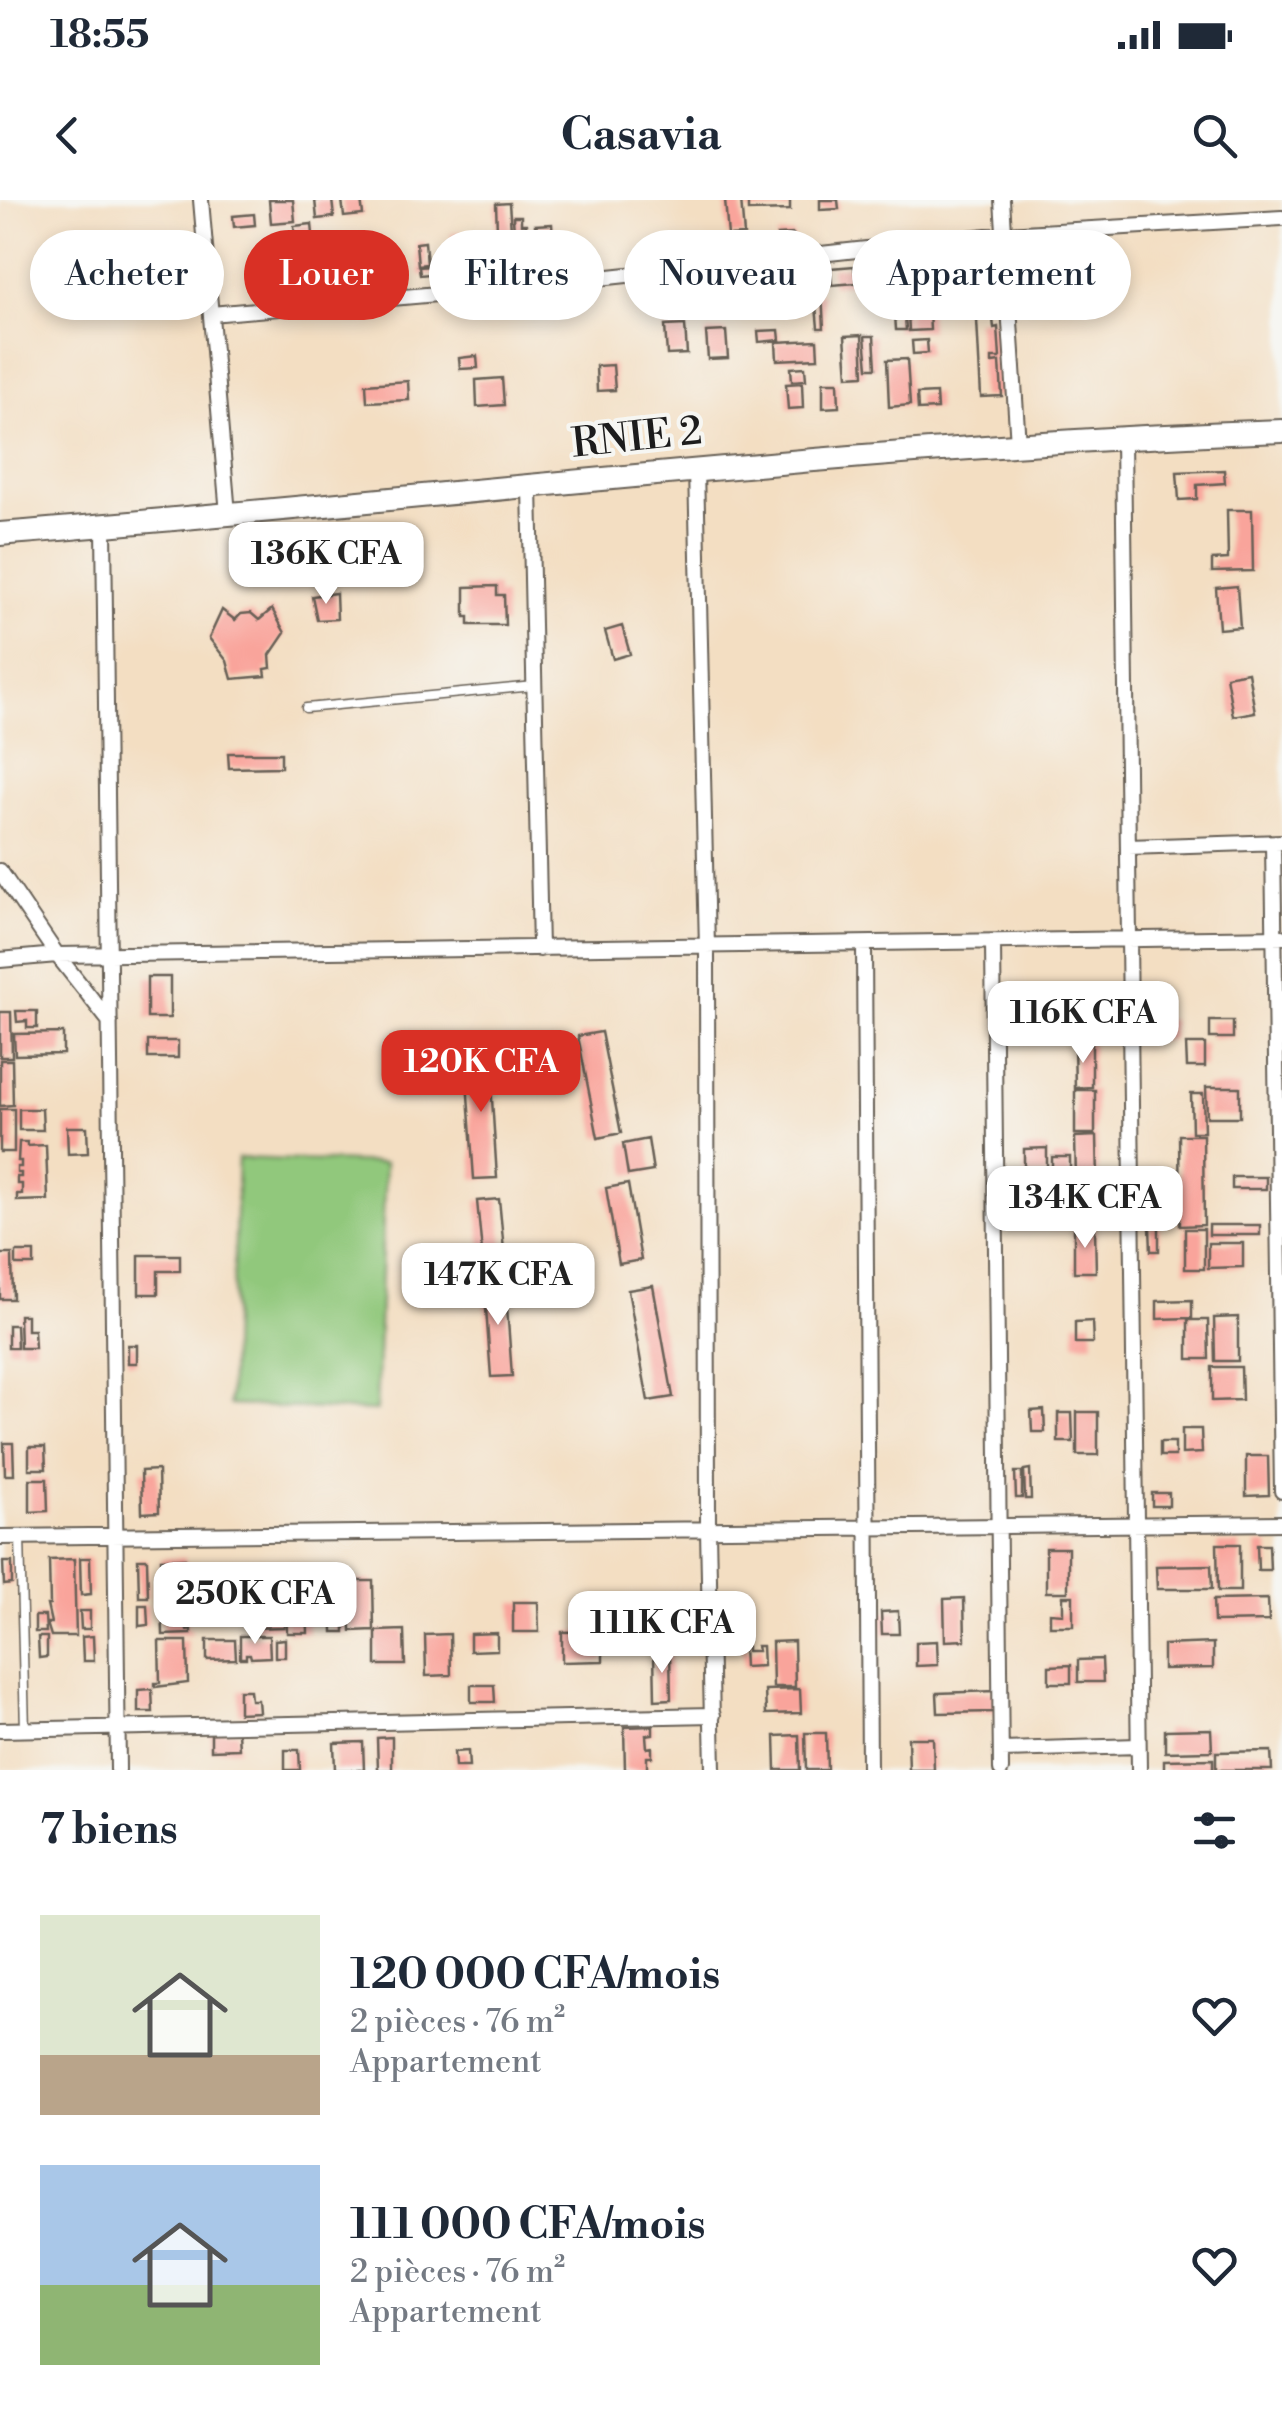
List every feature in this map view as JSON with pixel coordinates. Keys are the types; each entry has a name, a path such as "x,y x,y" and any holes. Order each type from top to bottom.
{"main road":[{"name":"RNIE 2","path":"0,534 696,469 1018,444 1282,431"}],"street":[{"path":"201,200 204,230"},
{"path":"1002,200 1006,230"},
{"path":"1075,230 1282,218"},
{"path":"224,313 516,287 852,251"},
{"path":"212,320 228,514"},
{"path":"1011,320 1018,444"},
{"path":"1124,438 1139,1770"},
{"path":"696,469 706,948 713,1770"},
{"path":"530,486 540,948"},
{"path":"104,526 118,1770"},
{"path":"1128,847 1278,843 1282,1491"},
{"path":"0,871 57,955 110,1022"},
{"path":"0,960 109,954 1277,937"},
{"path":"993,944 1001,1770"},
{"path":"864,945 869,1770"},
{"path":"0,1538 1282,1523"},
{"path":"0,1730 712,1716"},
{"path":"1001,1750 1138,1746"}],"lane":[{"path":"306,708 534,686"},
{"path":"20,1537 25,1730"}],"green space":[{"path":"238,1158 385,1163 376,1411 229,1405"}],"building":[{"path":"269,200 293,200 295,221 271,223"},
{"path":"315,200 332,200 334,217 317,219"},
{"path":"342,200 361,200 363,215 344,217"},
{"path":"725,200 741,200 744,230 728,230"},
{"path":"748,200 790,200 790,210 748,211"},
{"path":"820,200 838,200 839,209 820,210"},
{"path":"509,203 511,230 497,230 496,204"},
{"path":"254,214 255,225 234,227 233,216"},
{"path":"513,216 521,216 521,224 526,224 527,230 514,230"},
{"path":"312,224 313,230 294,230 294,226"},
{"path":"552,224 552,230 535,230 535,225"},
{"path":"425,242 427,264 418,265 416,243"},
{"path":"429,266 429,274 420,275 419,267"},
{"path":"852,266 852,283 832,285 832,268"},
{"path":"895,320 905,320 906,330 896,330"},
{"path":"908,320 929,320 930,330 909,331"},
{"path":"977,320 993,320 994,328 998,327 1000,358 992,358 992,363 1000,362 1002,396 981,397"},
{"path":"685,325 687,354 667,355 665,326"},
{"path":"779,330 780,340 759,342 758,331"},
{"path":"726,331 728,358 708,359 706,332"},
{"path":"862,335 864,375 848,376 845,336"},
{"path":"865,336 874,336 876,368 868,368"},
{"path":"817,340 818,358 777,360 776,342"},
{"path":"927,340 928,353 913,354 912,341"},
{"path":"477,356 478,368 460,369 459,358"},
{"path":"907,359 910,405 889,407 887,360"},
{"path":"613,365 615,390 597,391 596,366"},
{"path":"805,367 806,380 792,381 791,368"},
{"path":"502,378 504,405 477,407 476,380"},
{"path":"408,381 409,400 367,402 366,384"},
{"path":"823,382 838,382 839,407 823,408"},
{"path":"802,383 803,408 788,409 786,384"},
{"path":"936,393 937,409 918,410 917,394"},
{"path":"1224,470 1225,483 1197,485 1197,499 1179,500 1177,472"},
{"path":"1227,510 1252,510 1253,571 1212,572 1212,560 1228,559"},
{"path":"497,586 497,595 504,595 505,625 469,625 469,617 465,617 465,587"},
{"path":"1237,586 1240,627 1219,629 1216,588"},
{"path":"336,593 337,619 317,620 312,596"},
{"path":"272,609 285,633 270,655 271,668 265,669 266,676 232,679 227,661 209,638 222,610 235,620 241,614 251,613 259,620"},
{"path":"622,626 630,654 613,659 605,631"},
{"path":"1248,672 1255,712 1233,716 1226,676"},
{"path":"228,753 281,753 281,767 229,768"},
{"path":"147,977 170,977 170,1018 147,1018"},
{"path":"16,1011 37,1011 37,1028 27,1028 27,1021 17,1022"},
{"path":"0,1012 11,1012 12,1057 0,1057"},
{"path":"1149,1020 1172,1020 1172,1039 1149,1040"},
{"path":"1210,1021 1233,1021 1233,1038 1210,1038"},
{"path":"601,1032 621,1133 598,1138 578,1036"},
{"path":"63,1033 63,1054 15,1055 14,1034"},
{"path":"148,1041 178,1041 178,1058 148,1058"},
{"path":"1074,1044 1092,1044 1092,1087 1075,1088"},
{"path":"1186,1044 1205,1044 1205,1067 1187,1067"},
{"path":"489,1051 497,1178 474,1179 465,1053"},
{"path":"0,1060 12,1060 13,1105 0,1106"},
{"path":"1206,1087 1240,1087 1240,1117 1207,1117"},
{"path":"1075,1090 1095,1090 1095,1134 1075,1134"},
{"path":"1191,1094 1203,1094 1204,1132 1192,1132"},
{"path":"0,1109 14,1109 14,1152 0,1152"},
{"path":"19,1109 42,1109 43,1130 19,1130"},
{"path":"67,1127 87,1127 88,1153 68,1154"},
{"path":"1179,1135 1203,1135 1204,1225 1180,1226"},
{"path":"1097,1136 1098,1180 1076,1180 1075,1137"},
{"path":"648,1139 653,1171 628,1175 623,1144"},
{"path":"19,1142 27,1142 27,1146 46,1145 48,1200 17,1201 17,1194 22,1194 22,1184 17,1184 17,1177 21,1177 17,1173 17,1167 21,1167"},
{"path":"1047,1148 1047,1175 1024,1175 1024,1149"},
{"path":"1052,1157 1070,1157 1070,1179 1052,1179"},
{"path":"1232,1177 1266,1177 1266,1189 1232,1189"},
{"path":"1150,1180 1168,1180 1168,1190 1158,1190 1158,1205 1150,1205"},
{"path":"628,1184 641,1260 619,1264 606,1188"},
{"path":"499,1199 506,1271 484,1273 477,1201"},
{"path":"1209,1225 1260,1225 1260,1235 1209,1235"},
{"path":"1150,1227 1159,1227 1159,1251 1151,1251"},
{"path":"1074,1229 1095,1229 1096,1272 1074,1272"},
{"path":"1185,1229 1204,1229 1204,1269 1185,1269"},
{"path":"1208,1243 1243,1243 1243,1267 1208,1268"},
{"path":"16,1252 34,1252 34,1265 16,1265"},
{"path":"0,1254 12,1254 13,1299 0,1299"},
{"path":"139,1255 180,1255 180,1271 158,1271 158,1294 139,1294"},
{"path":"505,1279 512,1376 491,1377 484,1281"},
{"path":"653,1286 673,1397 648,1401 628,1290"},
{"path":"1192,1300 1192,1318 1157,1319 1157,1301"},
{"path":"19,1315 27,1315 27,1330 34,1330 35,1348 20,1348"},
{"path":"1238,1317 1238,1361 1215,1361 1214,1318"},
{"path":"1188,1320 1208,1320 1209,1359 1188,1359"},
{"path":"1092,1321 1093,1343 1075,1343 1075,1322"},
{"path":"8,1325 16,1325 17,1348 8,1348"},
{"path":"128,1345 137,1345 137,1363 128,1363"},
{"path":"1212,1367 1241,1367 1242,1400 1212,1401"},
{"path":"1044,1410 1045,1432 1032,1432 1031,1411"},
{"path":"1077,1412 1098,1412 1098,1455 1077,1455"},
{"path":"1058,1413 1072,1413 1073,1442 1058,1442"},
{"path":"1182,1429 1201,1429 1202,1453 1182,1454"},
{"path":"1160,1442 1175,1442 1175,1456 1160,1456"},
{"path":"4,1443 13,1443 14,1475 5,1475"},
{"path":"29,1447 45,1447 46,1469 29,1469"},
{"path":"1246,1456 1268,1456 1269,1495 1246,1496"},
{"path":"1030,1469 1031,1499 1025,1499 1024,1470"},
{"path":"158,1470 159,1512 142,1513 141,1471"},
{"path":"1015,1472 1022,1472 1022,1498 1016,1498"},
{"path":"30,1479 47,1479 48,1511 30,1512"},
{"path":"1152,1493 1169,1493 1169,1506 1152,1506"},
{"path":"1217,1544 1240,1544 1240,1591 1218,1591"},
{"path":"1257,1545 1269,1545 1270,1570 1258,1570"},
{"path":"1046,1548 1068,1548 1068,1592 1046,1592"},
{"path":"80,1558 90,1558 91,1594 81,1595"},
{"path":"185,1558 185,1568 191,1568 186,1586 191,1586 192,1598 186,1598 186,1613 192,1613 192,1620 186,1620 191,1634 163,1635 161,1559"},
{"path":"74,1559 76,1636 51,1636 47,1623 51,1623 47,1605 49,1560"},
{"path":"138,1559 147,1559 148,1597 139,1597"},
{"path":"3,1562 12,1562 12,1584 4,1585"},
{"path":"1211,1565 1212,1589 1157,1589 1156,1566"},
{"path":"285,1567 306,1567 308,1633 287,1633"},
{"path":"344,1580 345,1632 333,1632 332,1581"},
{"path":"350,1581 373,1581 374,1630 351,1631"},
{"path":"1063,1596 1073,1596 1073,1626 1050,1626 1050,1613 1063,1614"},
{"path":"964,1598 965,1640 945,1641 944,1599"},
{"path":"284,1599 284,1627 252,1628 251,1600"},
{"path":"1268,1599 1269,1621 1214,1622 1213,1600"},
{"path":"513,1602 538,1602 539,1632 513,1632"},
{"path":"139,1605 147,1605 148,1625 139,1626"},
{"path":"687,1607 703,1607 703,1619 688,1619"},
{"path":"80,1611 90,1611 90,1629 81,1629"},
{"path":"898,1611 899,1634 882,1634 881,1612"},
{"path":"35,1616 45,1616 46,1632 35,1632"},
{"path":"692,1627 693,1642 667,1642 667,1650 656,1650 655,1629"},
{"path":"628,1629 648,1629 648,1641 629,1641"},
{"path":"404,1630 405,1665 376,1665 376,1631"},
{"path":"603,1631 603,1661 562,1662 562,1632"},
{"path":"497,1633 497,1650 470,1651 470,1634"},
{"path":"450,1634 451,1675 426,1676 425,1635"},
{"path":"93,1636 94,1661 83,1661 82,1637"},
{"path":"240,1636 269,1636 270,1657 251,1658 246,1654 246,1658 240,1658"},
{"path":"38,1637 47,1637 47,1657 39,1658"},
{"path":"285,1639 285,1657 275,1657 275,1640"},
{"path":"207,1640 235,1640 236,1659 207,1660"},
{"path":"159,1641 187,1641 188,1683 155,1687 155,1683 160,1683"},
{"path":"794,1641 795,1687 773,1687 772,1642"},
{"path":"937,1641 938,1665 916,1666 916,1642"},
{"path":"1213,1643 1213,1668 1163,1669 1163,1645"},
{"path":"757,1646 762,1646 763,1666 744,1667 743,1647 758,1651"},
{"path":"654,1653 670,1653 671,1699 655,1700"},
{"path":"1102,1659 1103,1682 1078,1682 1078,1660"},
{"path":"1071,1665 1071,1683 1049,1683 1049,1666"},
{"path":"471,1685 494,1685 495,1702 471,1702"},
{"path":"152,1689 153,1712 138,1712 138,1690"},
{"path":"800,1689 801,1713 766,1714 765,1690"},
{"path":"239,1690 250,1690 251,1700 258,1700 259,1712 239,1713"},
{"path":"996,1691 997,1712 938,1713 937,1693"},
{"path":"653,1726 653,1734 646,1735 647,1748 652,1747 647,1770 625,1770 624,1727"},
{"path":"1211,1729 1212,1751 1165,1752 1165,1730"},
{"path":"211,1732 238,1732 239,1749 211,1750"},
{"path":"805,1733 826,1733 827,1770 806,1770"},
{"path":"799,1735 800,1770 776,1770 775,1736"},
{"path":"392,1737 392,1770 378,1770 377,1738"},
{"path":"908,1738 933,1738 934,1770 909,1770"},
{"path":"363,1742 364,1770 335,1770 334,1743"},
{"path":"285,1750 299,1750 300,1770 285,1770"},
{"path":"468,1751 469,1767 455,1767 454,1752"},
{"path":"1271,1751 1272,1770 1216,1770 1216,1752"},
{"path":"1213,1759 1213,1770 1164,1770 1164,1760"}]}
